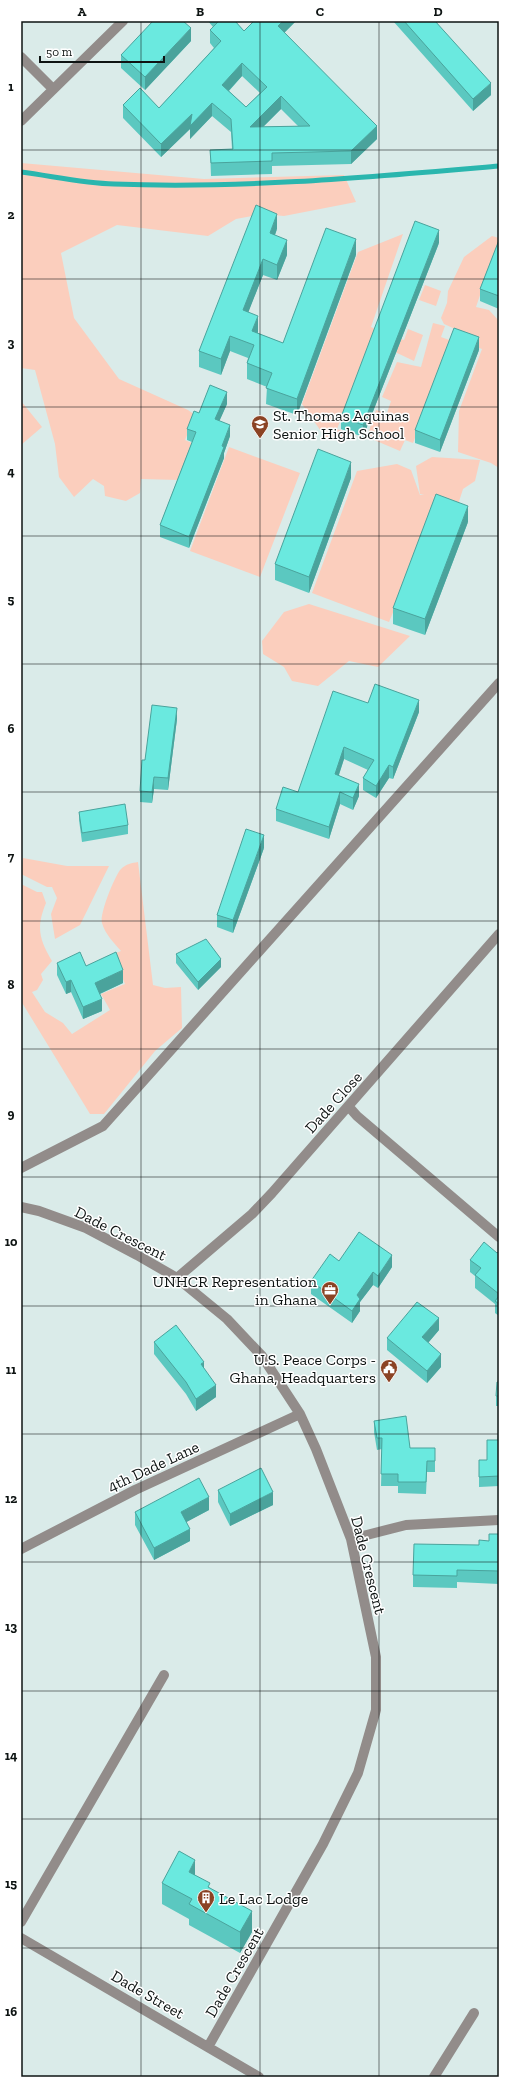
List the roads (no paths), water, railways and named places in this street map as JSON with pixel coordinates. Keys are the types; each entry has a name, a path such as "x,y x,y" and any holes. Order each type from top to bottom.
{"street":[{"path":"21,121 123,21"},
{"path":"21,57 53,89"},
{"path":"21,1168 103,1126 499,683"},
{"name":"Dade Close","path":"177,1278 252,1214 349,1107 499,934"},
{"path":"349,1107 357,1116 499,1237"},
{"name":"Dade Crescent","path":"21,1208 39,1211 86,1228 177,1278 227,1319 262,1356 300,1414 316,1449 351,1539 376,1657 376,1710 358,1773 323,1844 208,2047"},
{"name":"4th Dade Lane","path":"21,1548 135,1490 300,1414"},
{"path":"351,1539 406,1526 499,1520"},
{"path":"21,1922 164,1675"},
{"name":"Dade Street","path":"21,1938 259,2077"},
{"path":"434,2077 474,2013"}],"waterway":[{"path":"21,172 102,183 210,185 306,181 499,166"}],"place":[{"name":"St. Thomas Aquinas Senior High School","path":"260,439"},
{"name":"UNHCR Representation in Ghana","path":"330,1305"},
{"name":"U.S. Peace Corps - Ghana, Headquarters","path":"389,1383"},
{"name":"Le Lac Lodge","path":"206,1913"}]}
